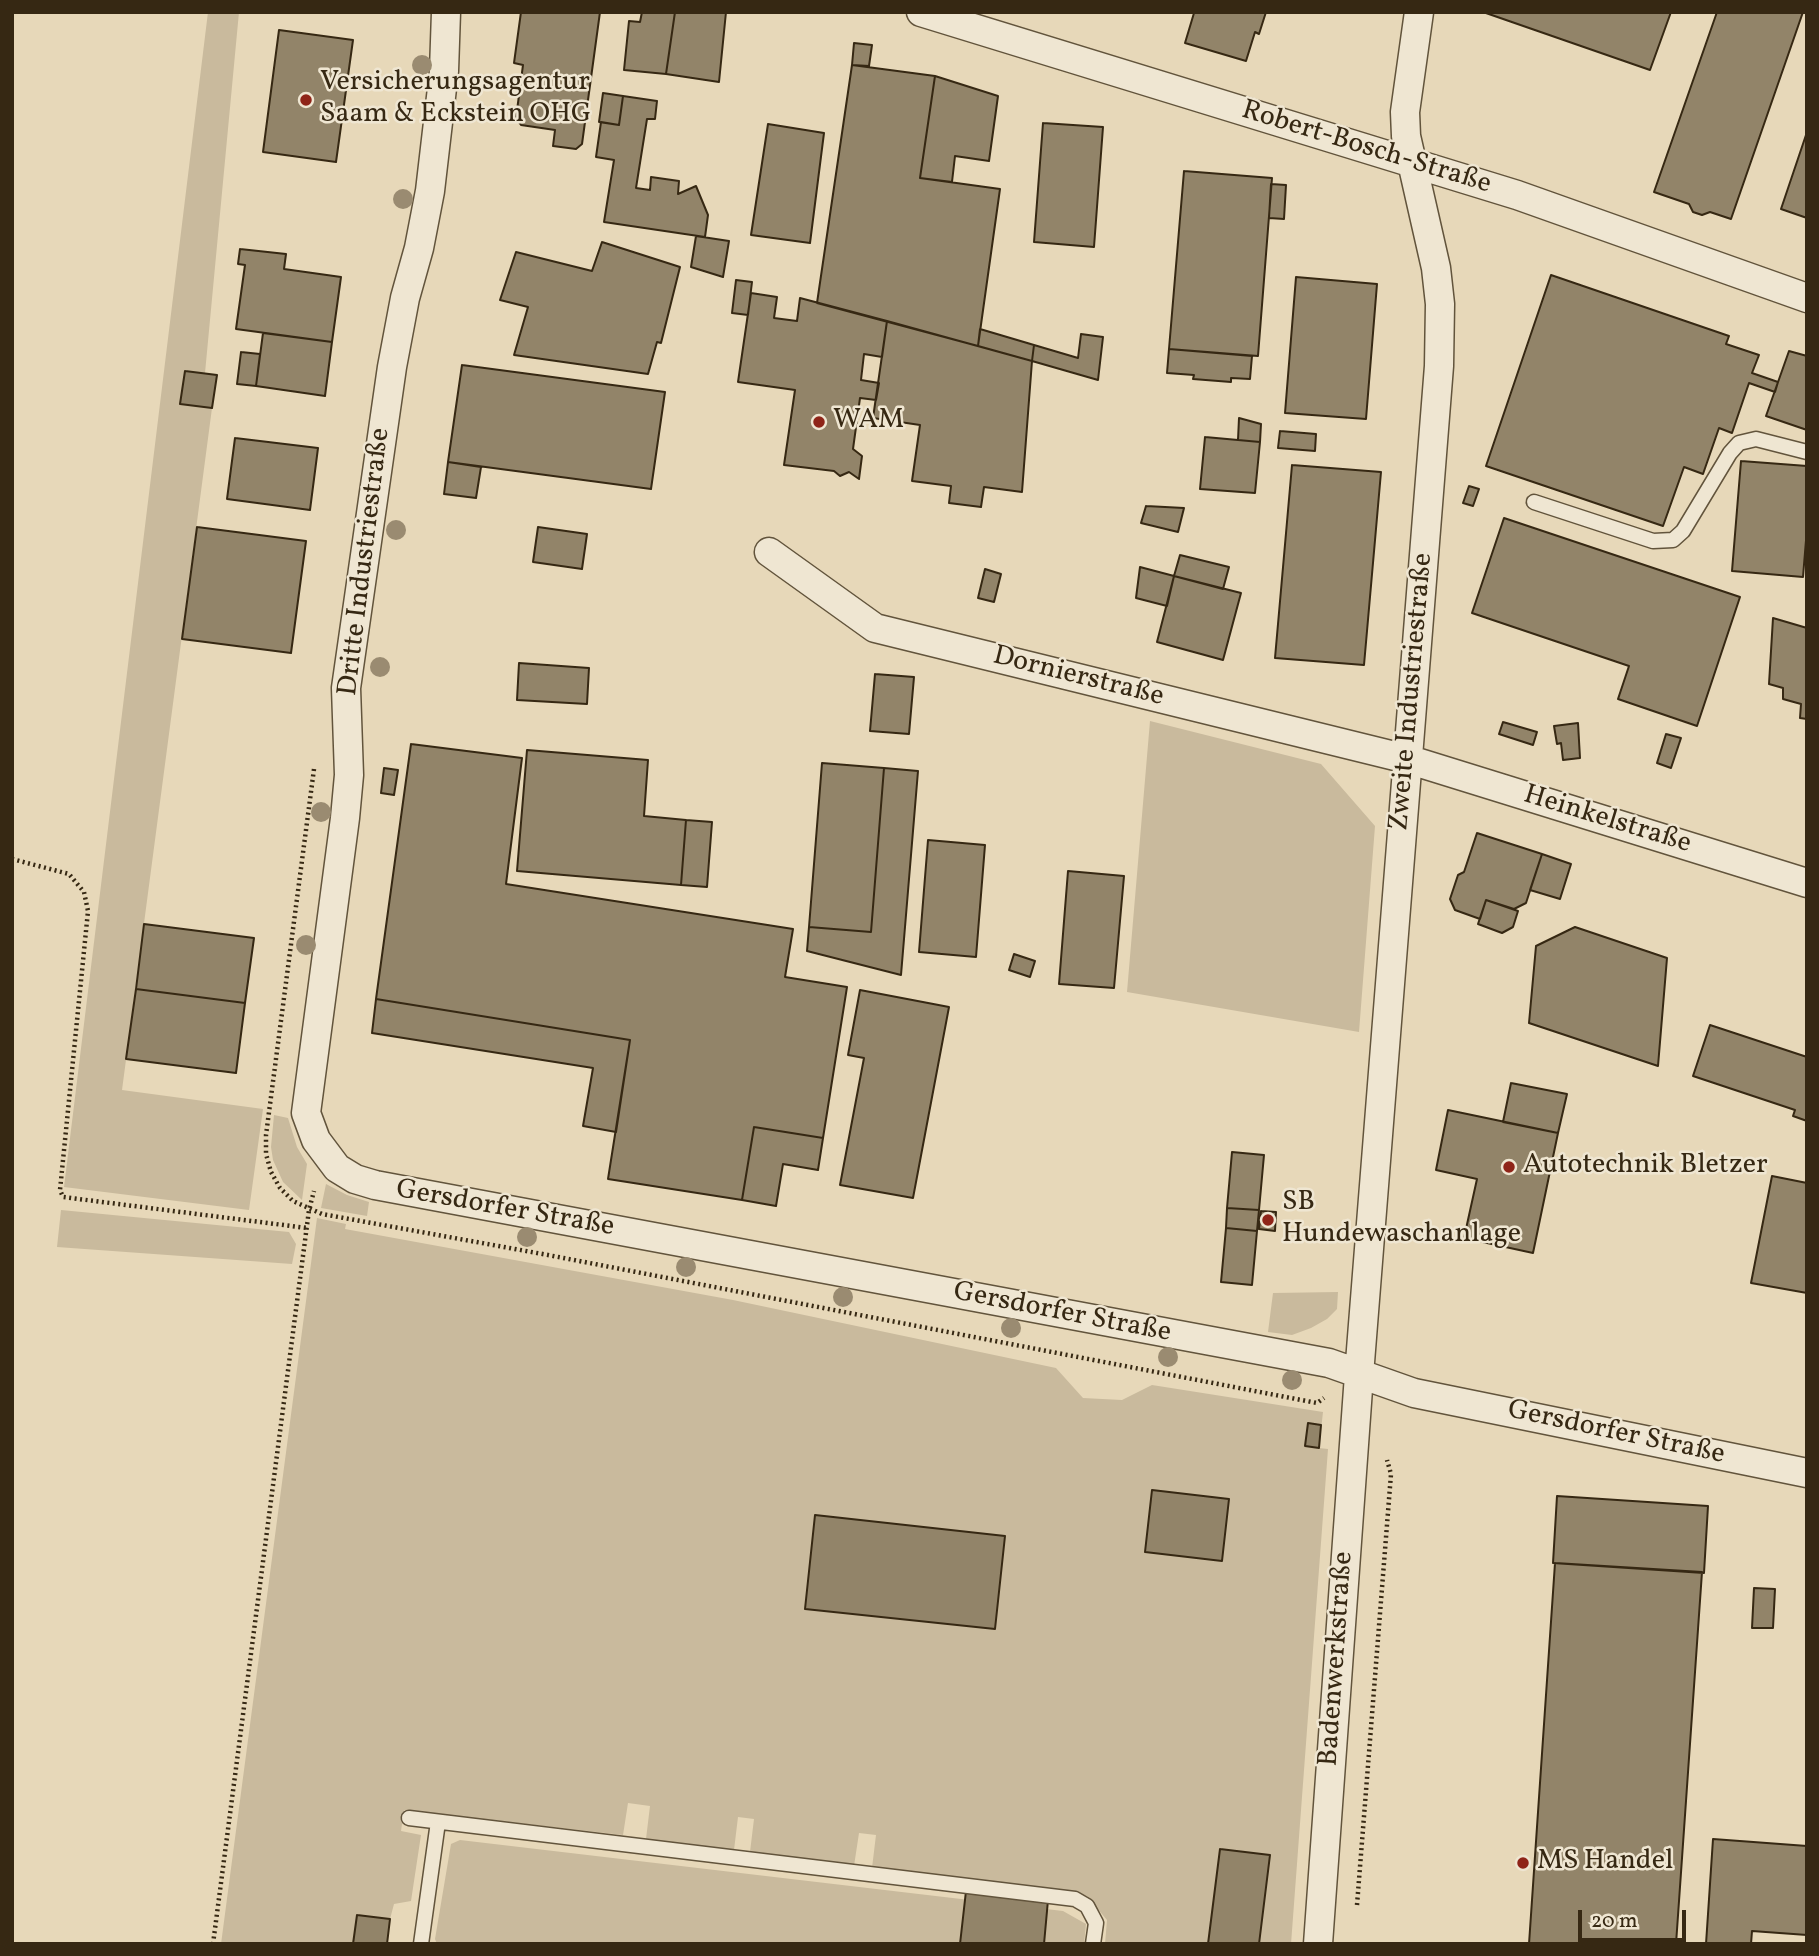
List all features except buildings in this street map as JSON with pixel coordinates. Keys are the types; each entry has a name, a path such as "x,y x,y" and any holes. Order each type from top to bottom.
{"street":[{"name":"Dritte Industriestraße","path":"324,1153 306,1113 346,808 349,775 346,688 392,367 430,191 444,71 446,12"},
{"name":"Robert-Bosch-Straße","path":"921,12 1517,195 1807,298"},
{"name":"Zweite Industriestraße","path":"1359,1375 1440,332 1436,268 1406,136 1405,112 1419,12"},
{"name":"Dornierstraße","path":"769,552 875,628 1407,759"},
{"name":"Heinkelstraße","path":"1407,759 1807,883"},
{"name":"Gersdorfer Straße","path":"324,1153 337,1168 355,1179 375,1185 1329,1363 1414,1393 1807,1473"},
{"name":"Badenwerkstraße","path":"1318,1944 1359,1375"}],"lane":[{"path":"1534,502 1653,541 1672,540 1683,531 1730,453 1739,443 1756,439 1807,452"},
{"path":"409,1818 1075,1899 1087,1906 1096,1923 1093,1944"},
{"path":"421,1944 438,1822"}],"path":[{"path":"318,757 314,769 266,1135 266,1154 271,1172 280,1188 293,1201 323,1214 1317,1403 1359,1375"},
{"path":"12,859 69,874 83,892 88,911 60,1190 63,1197 307,1228 212,1944"}],"shaded area":[{"path":"208,12 239,12 205,373 185,371 180,403 212,408 122,1090 263,1109 249,1210 64,1187"},
{"path":"1150,721 1321,764 1375,826 1359,1032 1127,992"},
{"path":"274,1115 288,1118 297,1147 307,1164 302,1200 283,1182 273,1160 271,1147"},
{"path":"326,1184 369,1202 367,1216 321,1208"},
{"path":"61,1210 289,1232 296,1244 292,1264 57,1247"},
{"path":"317,1218 346,1224 345,1229 733,1300 1056,1368 1083,1398 1122,1400 1152,1385 1323,1412 1319,1448 1328,1449 1291,1944 1105,1944 1107,1920 1087,1896 872,1868 876,1835 859,1833 854,1866 750,1852 754,1819 738,1817 734,1850 646,1839 650,1806 628,1803 623,1835 404,1810 401,1831 421,1835 411,1901 394,1904 390,1919 357,1915 353,1944 221,1944"},
{"path":"1338,1292 1337,1309 1327,1319 1292,1335 1268,1332 1273,1293"},
{"path":"460,1840 1063,1911 1086,1924 1084,1944 437,1944 435,1939 451,1844"}],"place":[{"name":"Versicherungsagentur Saam & Eckstein OHG","path":"306,100"},
{"name":"WAM","path":"819,422"},
{"name":"Autotechnik Bletzer","path":"1509,1167"},
{"name":"SB Hundewaschanlage","path":"1268,1220"},
{"name":"MS Handel","path":"1523,1863"}]}
